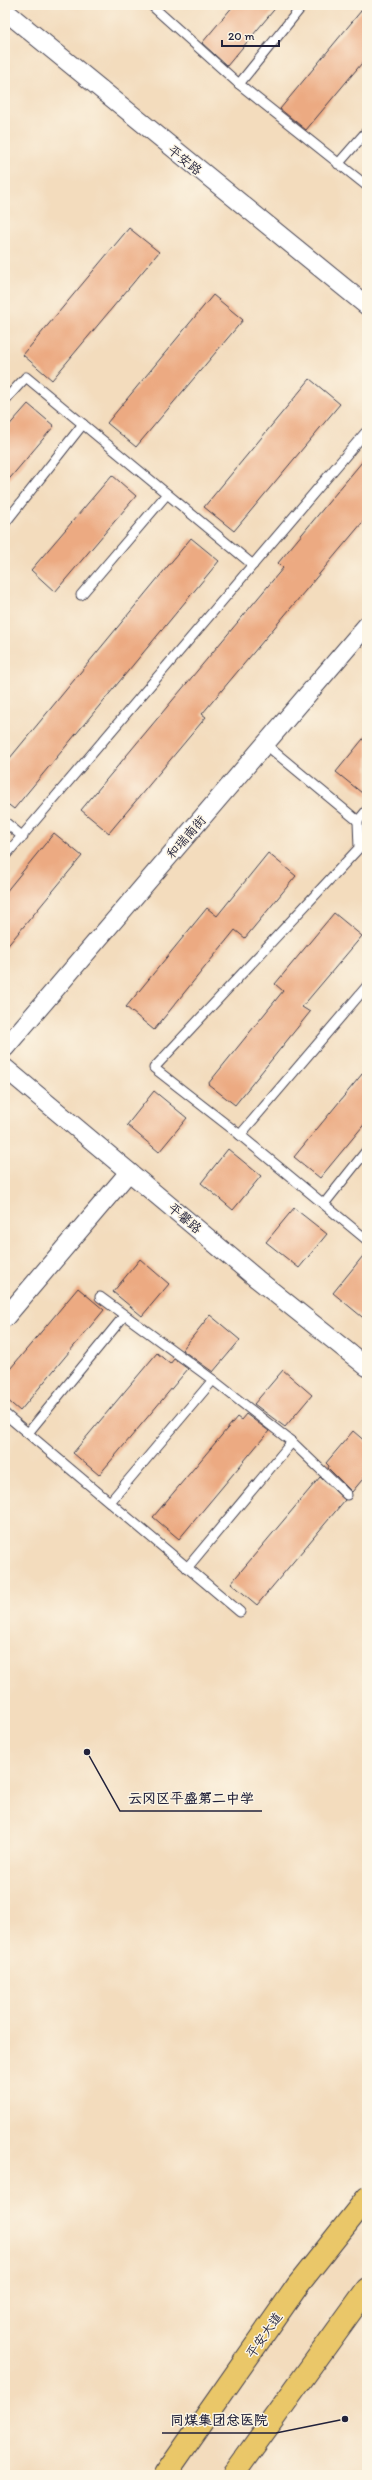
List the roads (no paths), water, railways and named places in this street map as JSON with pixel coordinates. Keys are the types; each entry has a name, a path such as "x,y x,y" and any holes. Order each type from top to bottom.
{"main road":[{"name":"平安大道","path":"165,2475 298,2285 367,2198"},
{"path":"233,2475 367,2289"}],"street":[{"name":"平安路","path":"5,11 367,306"},
{"name":"和瑞南街","path":"5,1048 367,625"},
{"name":"平馨路","path":"5,1068 129,1172 367,1367"},
{"path":"5,1318 129,1172"}],"lane":[{"path":"239,84 303,5"},
{"path":"156,7 239,84 367,186"},
{"path":"338,164 367,131"},
{"path":"5,400 26,377 253,565"},
{"path":"5,523 83,424"},
{"path":"5,856 23,837 364,433"},
{"path":"81,595 167,494"},
{"path":"265,744 358,821"},
{"path":"367,810 358,821 359,848 154,1068 240,1135 367,1240"},
{"path":"5,822 23,837"},
{"path":"240,1135 367,986"},
{"path":"324,1204 367,1150"},
{"path":"100,1297 213,1380 292,1442 348,1495"},
{"path":"28,1433 124,1316"},
{"path":"110,1502 213,1380"},
{"path":"5,1414 240,1612"},
{"path":"187,1568 292,1442"}],"place":[{"name":"云冈区平盛第二中学","path":"87,1752"},
{"name":"同煤集团总医院","path":"345,2419"}]}
